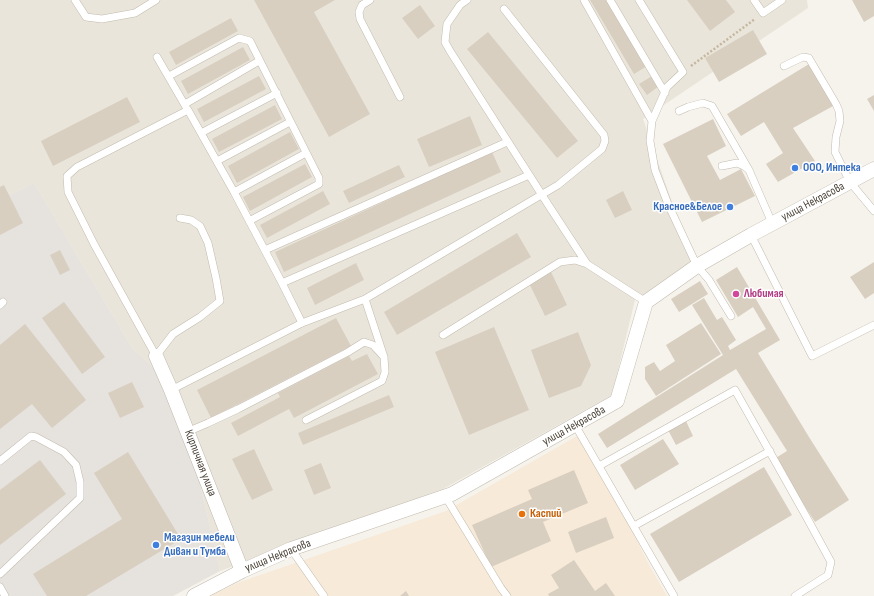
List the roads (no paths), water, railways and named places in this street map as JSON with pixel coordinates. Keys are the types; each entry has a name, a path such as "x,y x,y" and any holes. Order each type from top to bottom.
{"street":[{"name":"улица Некрасова","path":"194,596 242,571 291,549 452,494 617,401 646,302 697,266 772,223 874,169"},
{"name":"Кирпичная улица","path":"156,356 171,390 242,571"}],"lane":[{"path":"75,0 86,17 102,19 135,13 156,0"},
{"path":"370,0 362,5 359,12 360,19 400,97"},
{"path":"467,0 458,3 447,24 445,42 587,264"},
{"path":"584,0 652,121"},
{"path":"610,0 665,93"},
{"path":"639,0 683,72 668,87 652,121 650,141 656,170 668,204 697,266 709,280 731,316"},
{"path":"754,0 763,13 782,0"},
{"path":"171,390 302,323 365,299 558,185 602,149 605,141 604,135 504,9"},
{"path":"169,76 239,38 250,41 319,178 319,184 249,221"},
{"path":"157,57 234,192 302,323"},
{"path":"784,66 803,57 809,58 836,104 839,112 840,121 836,137 835,152 850,182 874,211"},
{"path":"180,218 191,220 200,226 208,243 220,302 173,334 156,356 94,244 68,192 67,176 77,167 186,107 259,61"},
{"path":"201,133 276,93"},
{"path":"679,111 703,103 712,106 748,170 772,223"},
{"path":"217,161 290,122"},
{"path":"265,250 508,142"},
{"path":"234,192 306,153"},
{"path":"722,166 737,163 744,166 748,170"},
{"path":"282,283 529,175"},
{"path":"751,235 812,356 874,325"},
{"path":"443,335 560,262 575,260 587,264 646,302"},
{"path":"306,420 382,381 385,372 384,356 365,299"},
{"path":"187,432 238,409 348,352 364,342 373,345 384,356"},
{"path":"599,466 736,390 831,562 828,575 795,596"},
{"path":"575,425 674,596"},
{"path":"0,461 30,436 36,437 64,452 76,465 80,482 80,498 0,574"},
{"path":"634,526 770,451"},
{"path":"445,496 507,596"},
{"path":"291,549 324,596"},
{"path":"0,587 5,596"}],"place":[{"name":"ООО, Интека","path":"795,168"},
{"name":"Красное&Белое","path":"730,207"},
{"name":"Любимая","path":"736,294"},
{"name":"Каспий","path":"522,514"},
{"name":"Магазин мебели Диван и Тумба","path":"156,545"}]}
